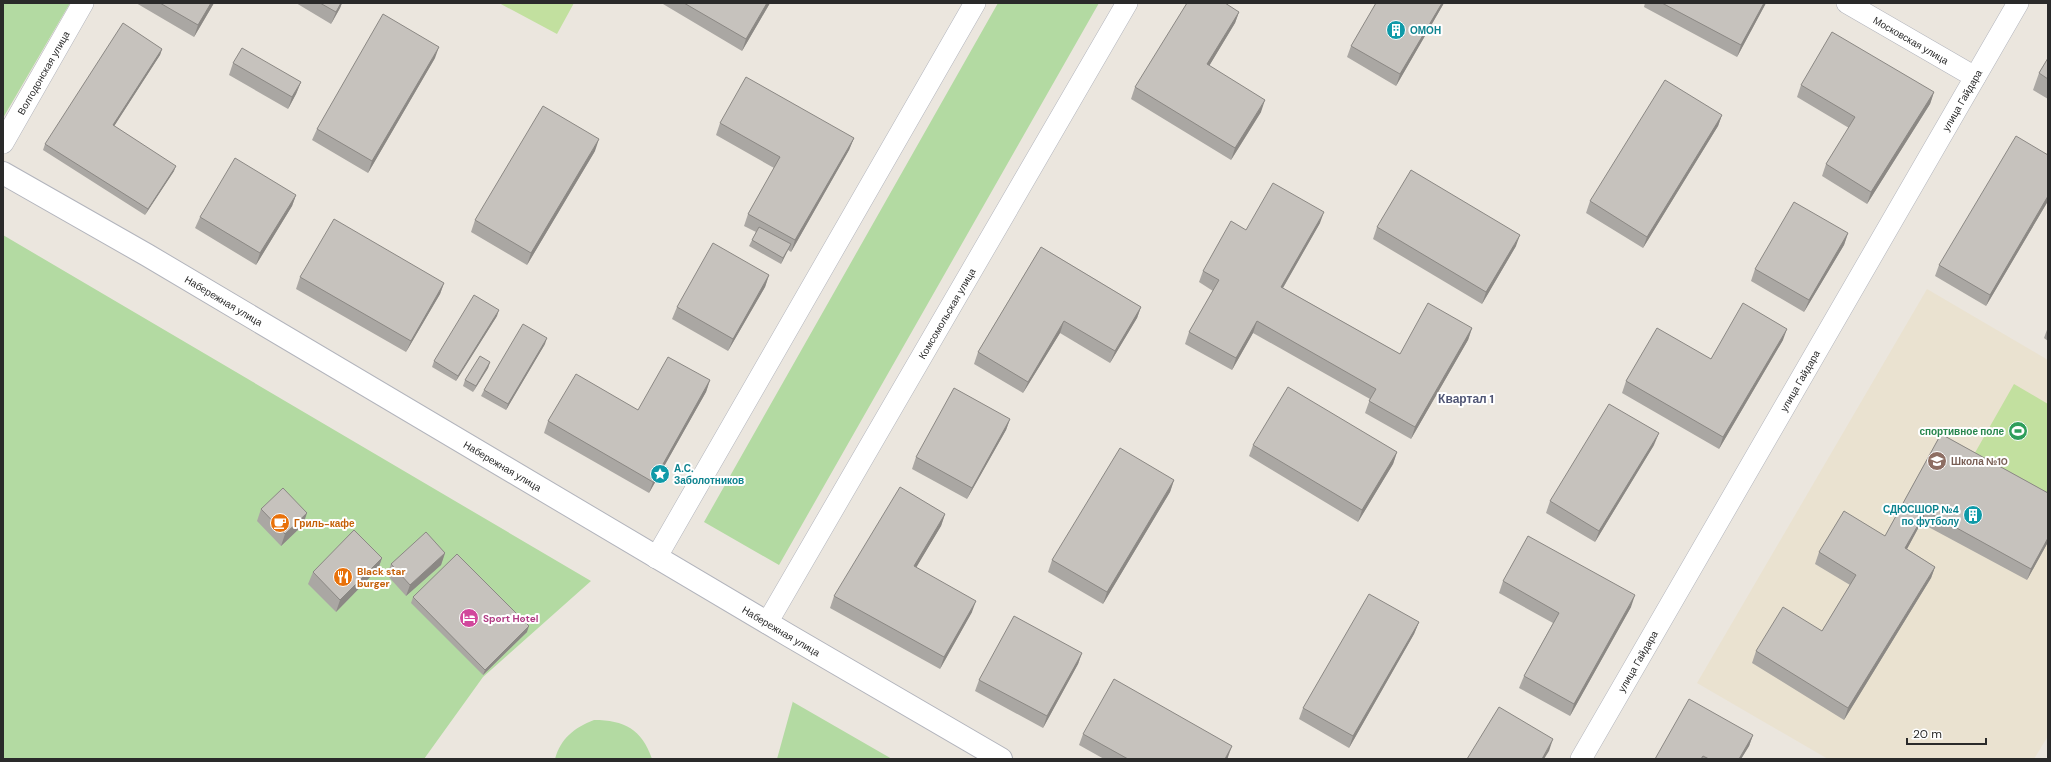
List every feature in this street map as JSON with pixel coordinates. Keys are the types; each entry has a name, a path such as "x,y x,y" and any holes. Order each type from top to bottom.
{"street":[{"name":"Волгодонская улица","path":"3,143 83,3"},
{"path":"656,558 975,3"},
{"name":"Комсомольская улица","path":"767,623 1127,3"},
{"name":"Московская улица","path":"1847,3 1975,77"},
{"name":"улица Гайдара","path":"1581,759 2018,3"},
{"name":"Набережная улица","path":"3,173 147,255 656,558 1001,759"}],"shaded area":[{"name":"Школа №10","path":"1927,289 2048,360 2048,736 2034,759 1828,759 1697,683"}],"green space":[{"path":"3,3 70,3 3,118"},
{"path":"499,3 574,3 557,34"},
{"path":"998,3 1099,3 779,565 704,522"},
{"path":"3,235 591,581 483,677 424,759 3,759"},
{"name":"спортивное поле","path":"2014,384 2048,404 2048,502 1972,458"},
{"path":"793,702 892,759 777,759"},
{"path":"594,720 605,720 623,724 630,728 643,740 652,759 555,759 561,745 574,730"}],"building":[{"path":"160,3 211,3 198,25"},
{"path":"320,3 341,3 336,12"},
{"path":"684,3 767,3 746,39"},
{"path":"1187,3 1225,3 1239,12 1207,64 1265,100 1235,148 1135,87"},
{"name":"ОМОН","path":"1376,3 1442,3 1400,74 1351,46"},
{"path":"1662,3 1764,3 1741,45"},
{"path":"383,14 439,47 372,161 317,129"},
{"path":"123,23 162,49 113,125 176,166 148,209 45,144"},
{"path":"1832,32 1934,92 1871,192 1826,164 1855,117 1801,85"},
{"path":"242,48 301,82 292,97 233,63"},
{"path":"2048,58 2048,79 2039,73"},
{"path":"746,77 854,138 795,240 748,214 780,157 720,123"},
{"path":"1665,80 1722,115 1647,237 1590,201"},
{"path":"543,106 599,139 531,253 475,220"},
{"path":"2016,136 2048,155 2048,196 1990,295 1939,265"},
{"path":"235,158 296,195 260,253 200,217"},
{"path":"1411,170 1520,235 1486,292 1377,227"},
{"path":"1273,183 1324,212 1281,287 1400,354 1428,303 1472,328 1415,427 1369,401 1376,389 1257,321 1236,358 1189,332 1219,280 1203,271 1231,221 1246,230"},
{"path":"1794,202 1848,233 1809,300 1755,269"},
{"path":"334,219 444,283 411,341 300,277"},
{"path":"759,227 791,244 783,258 752,240"},
{"path":"713,243 769,275 733,339 677,307"},
{"path":"1041,247 1141,307 1115,351 1064,321 1028,382 978,352"},
{"path":"474,295 499,310 458,376 434,361"},
{"path":"1743,303 1787,329 1723,437 1626,381 1657,328 1711,359"},
{"path":"523,324 547,338 508,404 484,390"},
{"path":"480,356 490,362 476,386 465,380"},
{"path":"668,357 710,380 653,482 548,421 576,374 638,410"},
{"path":"1288,387 1397,452 1362,510 1253,445"},
{"path":"954,388 1010,419 972,488 916,457"},
{"path":"1609,404 1659,433 1599,531 1550,501"},
{"path":"1941,434 2048,493 2048,538 2031,569 1926,511 1905,548 1935,567 1848,708 1756,651 1783,607 1822,631 1856,575 1819,552 1844,511 1885,536"},
{"path":"1120,448 1174,480 1107,592 1052,560"},
{"path":"900,487 945,514 914,566 976,601 944,657 834,596"},
{"path":"283,488 307,513 285,534 261,509"},
{"name":"Black star burger","path":"354,530 382,558 340,600 313,572"},
{"path":"426,532 445,553 410,585 391,564"},
{"path":"1528,536 1635,595 1574,704 1524,676 1559,613 1503,581"},
{"name":"Sport Hotel","path":"457,554 529,626 485,670 413,597"},
{"path":"1369,594 1419,622 1353,736 1303,708"},
{"path":"1014,616 1082,653 1047,716 979,680"},
{"path":"1114,679 1232,746 1225,759 1128,759 1083,734"},
{"path":"1689,699 1753,735 1739,759 1709,759 1703,756 1701,759 1655,759"},
{"path":"1499,707 1553,739 1542,759 1467,759"}],"place":[{"name":"ОМОН","path":"1396,30"},
{"name":"спортивное поле","path":"2018,431"},
{"name":"Школа №10","path":"1937,461"},
{"name":"А.С. Заболотников","path":"660,474"},
{"name":"СДЮСШОР №4 по футболу","path":"1973,515"},
{"name":"Гриль-кафе","path":"280,523"},
{"name":"Black star burger","path":"343,577"},
{"name":"Sport Hotel","path":"469,618"}],"district":[{"name":"Квартал 1","path":"1466,399"}]}
